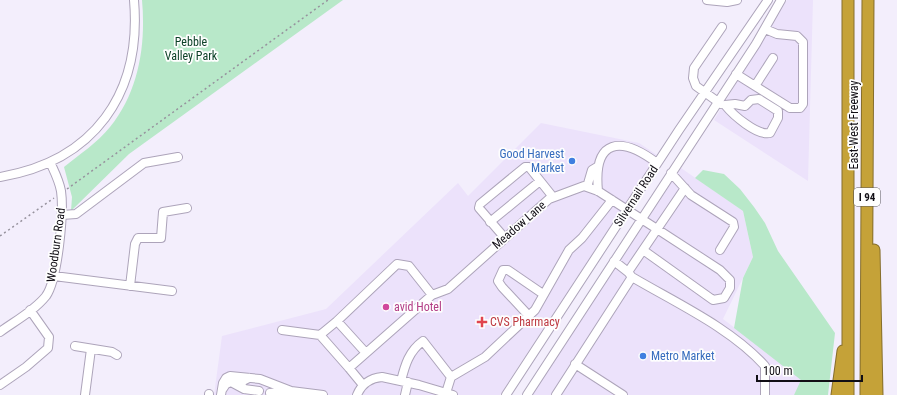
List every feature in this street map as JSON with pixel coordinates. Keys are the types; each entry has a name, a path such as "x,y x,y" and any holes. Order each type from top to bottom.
{"highway":[{"name":"East-West Freeway","path":"848,0 848,395"},
{"name":"East-West Freeway","path":"866,395 868,0"},
{"path":"867,124 872,182 878,395"},
{"path":"837,395 839,368 848,327"}],"street":[{"path":"0,177 26,172 50,162 71,150 90,134 104,119 123,88 133,54 135,30 134,0"},
{"path":"707,0 726,2 737,0"},
{"name":"Silvernail Road","path":"527,395 671,173 721,103 736,74 765,29 781,0"},
{"path":"765,1 775,11"},
{"name":"Silvernail Road","path":"506,395 626,210 765,1"},
{"path":"721,103 745,106 752,100 759,99 778,111 778,118 770,133 764,134 731,113 721,103 696,86 693,78 694,68 722,27"},
{"path":"736,74 790,108 800,108 803,104 803,42 798,36 777,34 765,29"},
{"path":"755,86 773,58"},
{"path":"598,191 597,167 602,156 607,150 619,146 627,146 644,153 657,164"},
{"path":"62,215 76,214 144,163 178,158"},
{"name":"Woodburn Road","path":"0,332 30,310 46,295 54,276 62,215 61,193 57,177 50,162"},
{"path":"504,237 479,208 480,204 499,187 525,167 529,168 553,197"},
{"path":"597,167 592,170 587,187 598,191 720,270 728,277 731,285 728,293 724,298 713,300 643,250"},
{"path":"671,173 691,195 733,222 734,227 720,250"},
{"path":"490,222 540,181"},
{"name":"Meadow Lane","path":"432,295 448,289 504,237 549,199 576,188 587,187"},
{"path":"556,395 630,274 643,250 685,188"},
{"path":"451,377 485,357 535,310 569,250 582,238 598,215 612,200"},
{"path":"130,286 135,244 138,238 162,238 163,212 187,208"},
{"path":"614,261 630,274 693,312 749,349 764,366 765,395"},
{"path":"320,335 337,321 397,264 409,266 432,295 349,368"},
{"path":"529,316 502,287 498,281 499,275 503,270 508,270 543,294"},
{"path":"54,276 172,291"},
{"path":"1,382 26,367 48,348 49,337 30,310"},
{"path":"337,321 366,353"},
{"path":"282,330 320,335 363,385"},
{"path":"356,395 363,385 377,378 404,382 449,394 451,377 423,341 415,347 410,354 404,382 405,395"},
{"path":"75,346 112,352 117,355"},
{"path":"85,395 91,348"},
{"path":"575,364 623,395"},
{"path":"222,392 226,378 230,376 274,383 291,393"},
{"path":"244,389 241,382 250,378"},
{"path":"222,392 226,384 231,382 244,389 259,392"},
{"path":"270,393 323,395"}],"path":[{"path":"0,236 328,0"}],"shaded area":[{"path":"787,0 813,0 808,181 714,120"},
{"path":"541,123 639,143 657,155 500,395 214,395 222,336 326,309 458,183 468,196"},
{"path":"681,168 743,211 753,257 723,319 803,379 794,395 532,395"}],"green space":[{"name":"Pebble Valley Park","path":"142,0 343,0 129,154 71,211 72,197 64,167 105,133 120,113 128,98 134,83 141,50 143,34"},
{"path":"703,170 724,174 740,189 765,223 778,251 835,333 828,395 794,395 801,380 734,328 743,278 753,257 743,211 695,178"}],"place":[{"name":"Good Harvest Market","path":"572,161"},
{"name":"avid Hotel","path":"386,307"},
{"name":"CVS Pharmacy","path":"482,322"},
{"name":"Metro Market","path":"643,356"}]}
